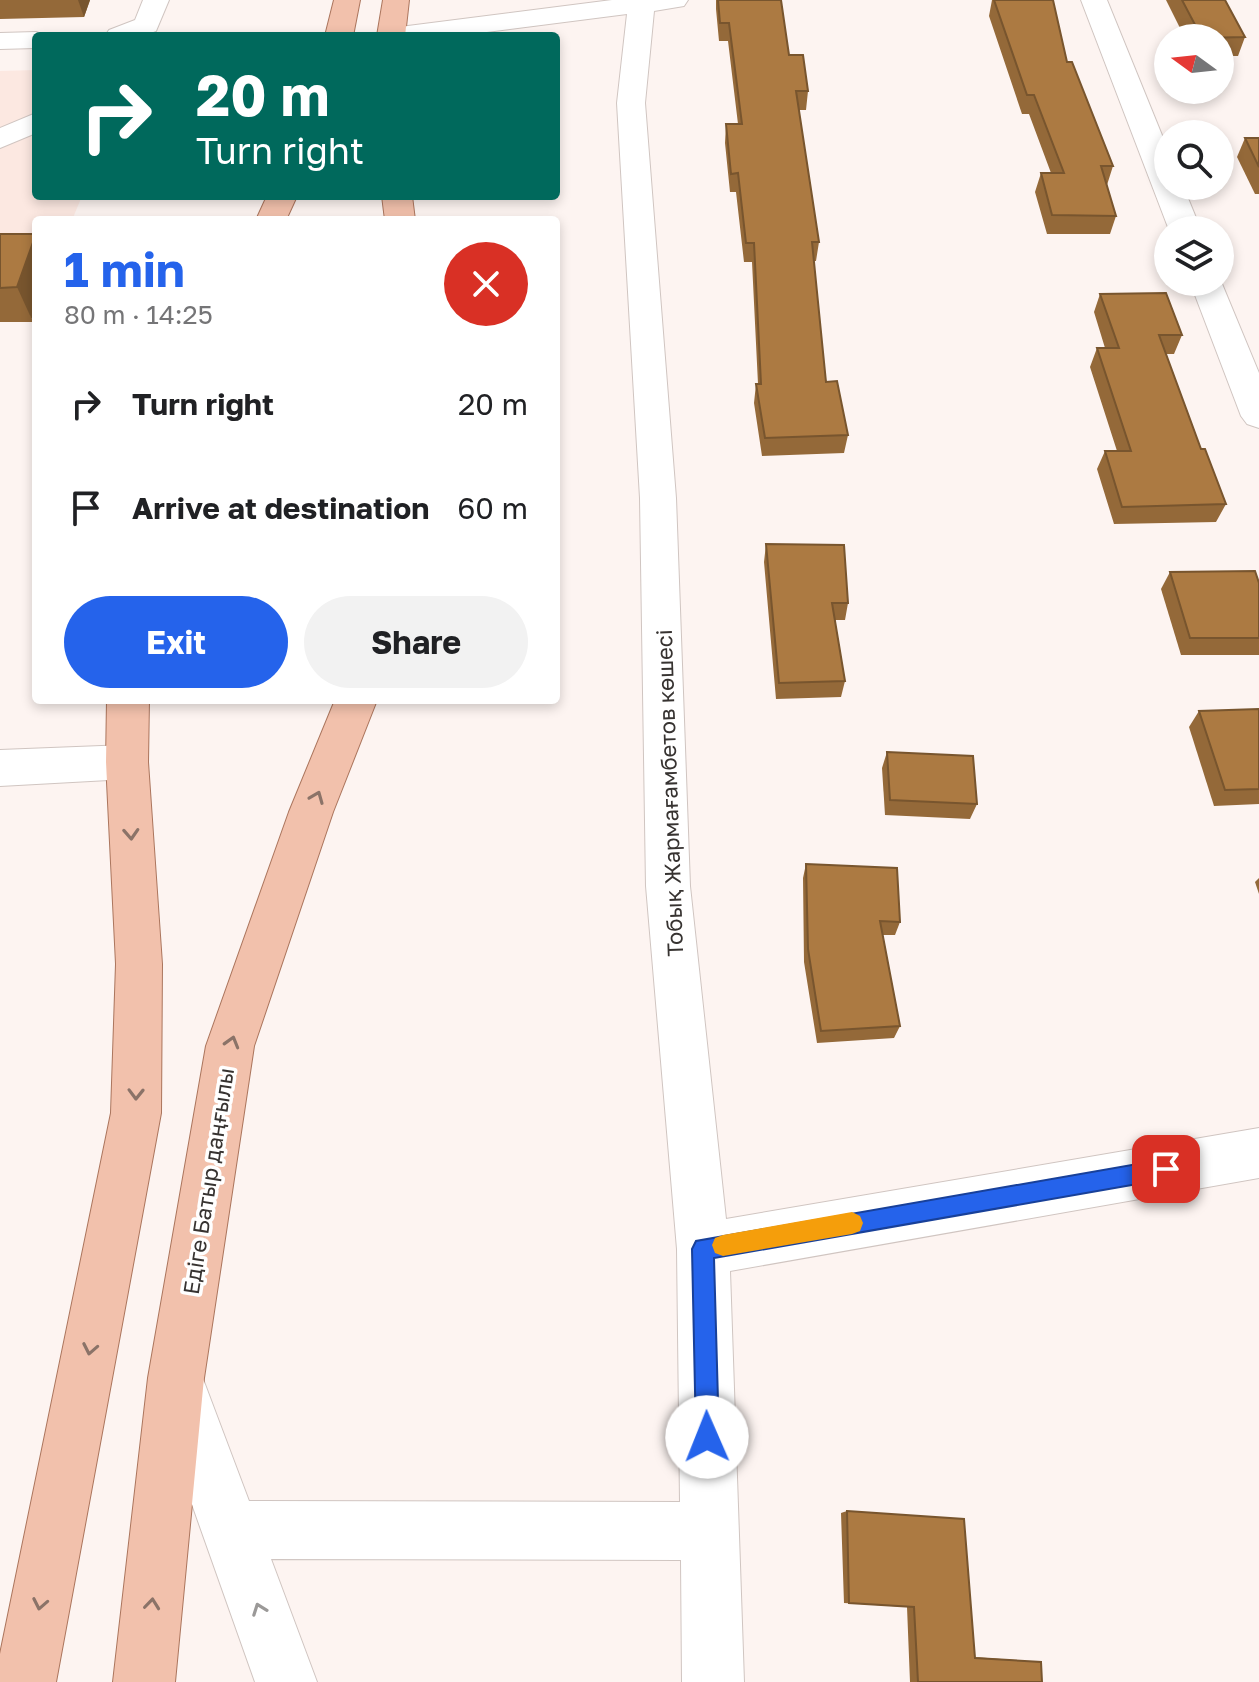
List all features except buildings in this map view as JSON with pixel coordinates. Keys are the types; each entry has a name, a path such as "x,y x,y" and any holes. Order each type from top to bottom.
{"main road":[{"path":"340,32 347,0"},
{"path":"25,1682 136,1113 139,964 127,762 128,704"},
{"name":"Едіге Батыр даңғылы","path":"144,1682 176,1378 230,1046 311,812 354,704"}],"street":[{"path":"133,32 147,25 156,0"},
{"path":"1094,0 1179,216"},
{"path":"398,20 653,1"},
{"name":"Тобық Жармағамбетов көшесі","path":"653,1 631,103 658,498 668,886 703,1249 713,1682"},
{"path":"0,41 32,40"},
{"path":"0,61 32,61"},
{"path":"0,139 32,124"},
{"path":"1212,296 1259,416"},
{"path":"0,768 127,762"},
{"path":"703,1249 1259,1153"},
{"path":"176,1378 286,1682"},
{"path":"230,1530 709,1531"}],"shaded area":[{"path":"32,70 32,200 80,200 74,216 32,216 32,322 0,322 0,71"}],"slow traffic":[{"path":"723,1245 852,1223"}],"route":[{"path":"707,1437 703,1249 1166,1169"}]}
